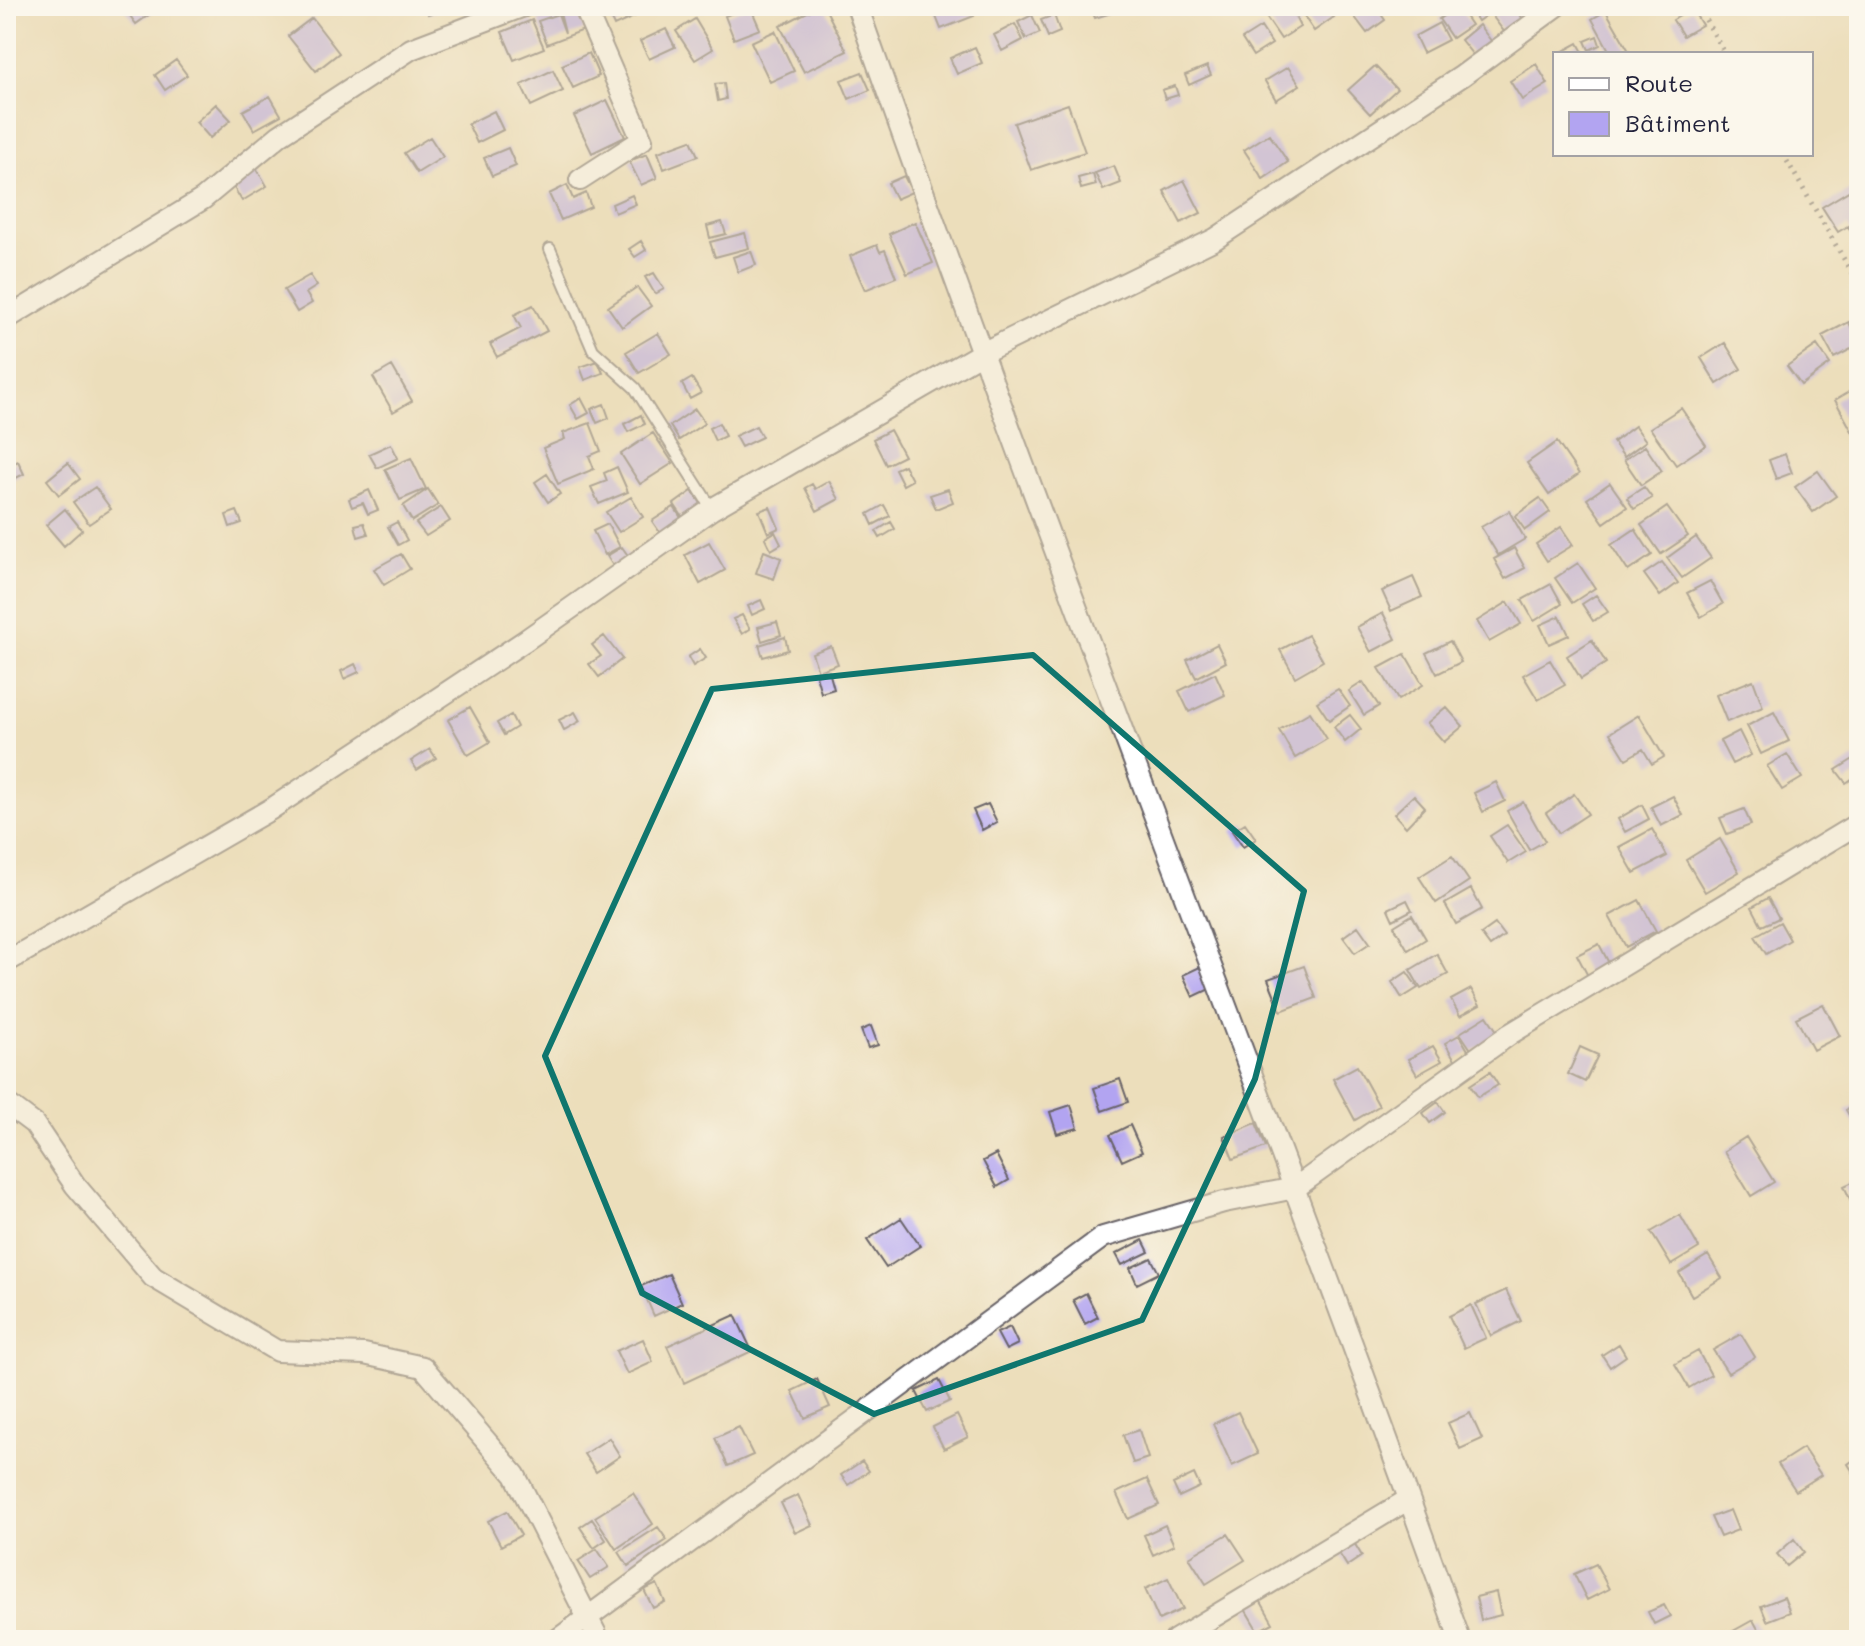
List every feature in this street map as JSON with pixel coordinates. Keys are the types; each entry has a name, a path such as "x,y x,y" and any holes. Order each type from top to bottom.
{"street":[{"path":"6,319 203,199 280,135 411,49 524,6"},
{"path":"580,180 642,140 584,6"},
{"path":"857,6 980,354 1295,1188 1460,1640"},
{"path":"6,962 271,809 523,642 712,509 980,354 1215,239 1462,76 1557,6"},
{"path":"557,1640 1103,1237 1224,1202 1295,1188 1510,1034 1859,823"},
{"path":"6,1103 34,1124 75,1185 153,1277 277,1351 364,1354 423,1367 515,1475 599,1640"},
{"path":"1175,1640 1409,1499"}],"lane":[{"path":"550,249 593,350 635,388 712,509"}],"path":[{"path":"1698,6 1724,52"},
{"path":"1784,156 1852,273"}],"highlighted area":[{"path":"1033,655 1304,891 1255,1079 1142,1320 874,1414 642,1293 545,1056 712,689"}],"building":[{"path":"123,6 154,6 157,9 136,24"},
{"path":"426,6 451,6 451,7 428,14"},
{"path":"605,6 658,6 614,26"},
{"path":"750,6 760,29 734,39 725,16"},
{"path":"824,6 847,51 804,72 780,26"},
{"path":"939,6 970,6 974,16 941,29 933,9"},
{"path":"1112,6 1114,12 1095,18 1091,8"},
{"path":"1277,6 1290,6 1300,27 1281,39 1264,14"},
{"path":"1297,6 1326,6 1334,17 1314,31"},
{"path":"1367,6 1375,6 1385,20 1367,33 1354,16"},
{"path":"1458,6 1471,25 1452,38 1439,19"},
{"path":"1468,6 1499,6 1478,21"},
{"path":"1506,6 1513,6 1527,24 1509,38 1493,17"},
{"path":"577,8 584,30 547,44 538,21 558,14 565,33 560,13"},
{"path":"1692,9 1702,25 1683,36 1673,20"},
{"path":"1606,11 1629,51 1610,52 1592,19"},
{"path":"1032,15 1040,33 1026,39 1018,22"},
{"path":"1054,15 1060,32 1048,37 1041,20"},
{"path":"312,18 339,53 316,71 288,36"},
{"path":"695,19 713,49 695,60 676,31"},
{"path":"532,20 544,48 514,60 502,32"},
{"path":"1439,23 1448,40 1423,53 1415,36"},
{"path":"1015,24 1023,40 1002,51 994,35"},
{"path":"1479,25 1495,46 1477,60 1461,40"},
{"path":"1261,27 1272,44 1253,56 1242,39"},
{"path":"666,29 675,47 649,59 640,41"},
{"path":"775,31 794,71 770,82 751,42"},
{"path":"1597,36 1600,45 1589,50 1585,41"},
{"path":"1578,43 1583,52 1562,52"},
{"path":"975,47 982,63 957,74 950,58"},
{"path":"589,53 599,76 573,88 562,65"},
{"path":"176,60 187,75 165,90 155,75"},
{"path":"1536,64 1548,84 1522,100 1510,81"},
{"path":"1207,66 1211,75 1189,85 1185,75"},
{"path":"1375,66 1397,89 1370,114 1348,90"},
{"path":"1288,67 1300,85 1276,100 1265,81"},
{"path":"553,70 563,91 531,106 521,85"},
{"path":"862,72 870,90 849,99 841,80"},
{"path":"724,83 726,99 718,101 715,84"},
{"path":"1175,86 1178,95 1165,99 1162,90"},
{"path":"270,96 281,115 254,130 243,111"},
{"path":"607,100 625,137 592,153 574,116"},
{"path":"216,104 231,120 210,138 196,122"},
{"path":"1068,104 1085,152 1031,170 1014,123"},
{"path":"494,111 503,130 477,143 468,124"},
{"path":"1269,134 1288,162 1263,179 1244,150"},
{"path":"430,137 443,157 417,173 404,153"},
{"path":"691,140 698,156 664,169 658,152"},
{"path":"508,148 516,166 492,176 484,158"},
{"path":"647,154 657,178 641,185 629,161"},
{"path":"255,166 267,186 242,201 230,181"},
{"path":"1114,166 1121,183 1103,190 1095,173"},
{"path":"1093,174 1096,185 1081,189 1078,178"},
{"path":"904,176 912,192 896,199 888,183"},
{"path":"1184,180 1201,213 1181,223 1164,191"},
{"path":"567,185 573,199 586,193 591,207 561,220 549,194"},
{"path":"1852,189 1859,202 1859,245 1848,226 1838,232 1822,207"},
{"path":"632,195 636,204 615,213 612,204"},
{"path":"722,222 726,234 710,238 707,226"},
{"path":"915,222 933,263 907,274 889,234"},
{"path":"745,233 749,248 715,257 710,242"},
{"path":"641,241 646,250 635,257 629,249"},
{"path":"877,245 880,252 885,250 896,277 865,290 850,256"},
{"path":"751,251 756,265 738,272 733,257"},
{"path":"654,273 664,289 655,294 645,277"},
{"path":"310,275 317,286 306,293 312,303 297,312 284,290"},
{"path":"637,287 651,306 622,327 608,307"},
{"path":"533,305 547,331 497,357 490,344 521,328 514,315"},
{"path":"1849,322 1859,345 1834,358 1822,336"},
{"path":"658,333 671,354 639,373 626,352"},
{"path":"1725,343 1741,369 1717,384 1701,358"},
{"path":"1817,345 1830,364 1801,385 1787,366"},
{"path":"598,361 603,373 585,380 580,367"},
{"path":"392,366 412,401 393,412 373,377"},
{"path":"692,378 701,393 690,399 682,384"},
{"path":"1859,386 1859,430 1853,433 1835,400"},
{"path":"581,398 589,413 578,419 570,405"},
{"path":"604,404 609,418 597,423 591,409"},
{"path":"1681,408 1706,445 1676,465 1650,428"},
{"path":"695,409 705,423 679,440 670,426"},
{"path":"641,415 645,424 628,432 624,424"},
{"path":"590,423 601,451 589,456 594,469 558,484 543,448 565,439 563,433"},
{"path":"719,423 725,436 715,441 709,428"},
{"path":"756,426 762,437 741,447 735,436"},
{"path":"1635,426 1646,441 1624,457 1613,442"},
{"path":"890,430 904,456 886,465 873,439"},
{"path":"653,433 673,463 640,484 621,454"},
{"path":"1557,442 1579,474 1549,495 1527,463"},
{"path":"391,444 398,458 377,468 369,454"},
{"path":"1645,446 1662,471 1641,485 1624,460"},
{"path":"1785,454 1792,473 1776,479 1769,460"},
{"path":"411,458 426,489 400,500 385,469"},
{"path":"18,461 24,474 6,483 6,467"},
{"path":"68,463 80,479 59,495 47,480"},
{"path":"904,465 912,480 903,485 895,469"},
{"path":"617,467 628,492 599,504 591,487 607,481 604,473"},
{"path":"1818,471 1836,496 1813,512 1795,487"},
{"path":"547,474 560,494 548,502 535,482"},
{"path":"829,481 839,499 817,511 805,488 812,484 815,489"},
{"path":"1610,483 1627,507 1604,523 1587,499"},
{"path":"95,487 111,509 89,524 73,502"},
{"path":"1644,487 1652,498 1634,509 1627,498"},
{"path":"428,489 438,505 412,521 403,506"},
{"path":"948,489 953,502 936,509 930,495"},
{"path":"369,490 378,510 368,514 363,503 352,507 349,499"},
{"path":"692,491 703,506 684,519 674,504"},
{"path":"631,497 643,517 619,532 606,512"},
{"path":"1540,498 1550,512 1525,530 1515,516"},
{"path":"884,505 890,516 873,525 868,514"},
{"path":"441,507 450,521 426,536 416,523"},
{"path":"674,507 685,524 663,537 652,521"},
{"path":"770,507 779,528 768,533 759,511"},
{"path":"1667,507 1688,536 1661,554 1641,525"},
{"path":"65,509 82,530 64,546 46,525"},
{"path":"237,511 242,523 230,527 226,515"},
{"path":"1509,511 1525,539 1498,555 1481,527"},
{"path":"397,522 407,540 398,545 388,527"},
{"path":"891,522 895,529 880,538 876,531"},
{"path":"364,523 368,534 358,537 355,525"},
{"path":"608,524 620,547 605,555 593,531"},
{"path":"1561,527 1573,545 1547,561 1536,544"},
{"path":"1635,529 1652,555 1628,571 1611,545"},
{"path":"775,532 781,544 771,550 765,538"},
{"path":"1696,537 1711,558 1682,578 1667,558"},
{"path":"709,542 725,570 700,584 685,555"},
{"path":"622,547 629,557 613,566 607,556"},
{"path":"1514,548 1525,568 1505,579 1494,559"},
{"path":"764,551 781,558 774,579 756,573"},
{"path":"401,554 410,569 384,585 374,569"},
{"path":"1662,562 1678,583 1660,596 1644,574"},
{"path":"1578,563 1595,588 1572,603 1555,578"},
{"path":"1413,577 1422,597 1391,611 1382,591"},
{"path":"1710,581 1723,604 1701,617 1687,593"},
{"path":"1551,584 1562,604 1534,621 1522,600"},
{"path":"1596,595 1608,612 1593,621 1582,604"},
{"path":"761,600 765,609 752,615 748,606"},
{"path":"1508,602 1521,624 1489,642 1477,621"},
{"path":"1383,613 1396,639 1371,652 1357,627"},
{"path":"742,615 750,629 742,634 733,619"},
{"path":"1560,616 1569,635 1549,644 1540,625"},
{"path":"777,622 781,635 762,641 758,627"},
{"path":"1308,635 1323,661 1295,677 1280,650"},
{"path":"604,636 622,659 599,677 589,664 601,656 592,645"},
{"path":"785,637 788,650 763,657 759,645"},
{"path":"1592,640 1606,663 1581,679 1567,656"},
{"path":"1450,641 1461,662 1437,674 1426,653"},
{"path":"1217,644 1226,662 1196,678 1187,660"},
{"path":"831,646 838,664 818,671 812,653"},
{"path":"700,649 706,658 693,666 688,657"},
{"path":"1405,654 1423,685 1398,700 1379,668"},
{"path":"1550,660 1565,685 1538,700 1523,675"},
{"path":"355,664 359,672 344,679 341,671"},
{"path":"829,671 834,689 821,693 816,675"},
{"path":"1215,673 1225,695 1189,712 1179,691"},
{"path":"1753,680 1763,707 1727,722 1716,695"},
{"path":"1363,682 1379,706 1364,715 1349,691"},
{"path":"1338,689 1350,706 1329,720 1317,702"},
{"path":"470,707 490,742 468,755 448,720"},
{"path":"1446,707 1463,726 1444,742 1427,723"},
{"path":"575,712 580,721 564,730 559,720"},
{"path":"1310,712 1327,739 1295,758 1279,730"},
{"path":"1774,712 1789,741 1761,754 1747,726"},
{"path":"511,715 517,727 504,735 497,723"},
{"path":"1350,715 1361,729 1345,742 1334,727"},
{"path":"1639,715 1664,757 1652,764 1643,749 1626,759 1610,733"},
{"path":"1739,731 1751,755 1732,764 1720,741"},
{"path":"430,749 436,758 417,770 411,761"},
{"path":"1787,754 1802,778 1782,790 1767,766"},
{"path":"1855,758 1859,774 1846,783 1836,770"},
{"path":"1496,782 1505,801 1483,812 1474,793"},
{"path":"1574,794 1588,814 1559,833 1546,813"},
{"path":"1414,795 1425,807 1406,827 1394,814"},
{"path":"1673,796 1683,815 1661,826 1651,807"},
{"path":"1523,802 1545,841 1529,850 1507,811"},
{"path":"988,804 997,822 982,830 973,810"},
{"path":"1642,805 1649,819 1625,832 1618,819"},
{"path":"1744,809 1751,825 1727,834 1720,818"},
{"path":"1245,823 1256,839 1243,847 1232,831"},
{"path":"1507,825 1526,852 1508,863 1490,836"},
{"path":"1652,829 1667,856 1634,873 1619,847"},
{"path":"1720,839 1739,872 1705,892 1686,860"},
{"path":"1452,856 1469,881 1436,903 1419,877"},
{"path":"1471,889 1482,909 1456,924 1445,904"},
{"path":"1768,898 1779,918 1762,926 1752,907"},
{"path":"1407,900 1412,910 1393,920 1388,909"},
{"path":"1639,900 1656,931 1626,947 1609,916"},
{"path":"1412,915 1426,939 1408,950 1394,926"},
{"path":"1780,922 1790,940 1766,954 1755,936"},
{"path":"1495,924 1504,936 1490,946 1481,934"},
{"path":"1358,926 1370,943 1355,953 1343,937"},
{"path":"1599,944 1611,967 1589,978 1577,955"},
{"path":"1437,954 1448,974 1421,989 1410,970"},
{"path":"1204,965 1214,987 1193,997 1183,975"},
{"path":"1304,966 1316,998 1281,1011 1268,979"},
{"path":"1407,972 1418,988 1402,998 1392,982"},
{"path":"1471,989 1480,1005 1460,1016 1451,1000"},
{"path":"1823,1004 1840,1036 1813,1050 1796,1018"},
{"path":"1487,1016 1499,1034 1472,1051 1460,1033"},
{"path":"871,1026 878,1045 868,1048 861,1030"},
{"path":"1459,1035 1469,1052 1455,1060 1445,1043"},
{"path":"1433,1046 1442,1061 1417,1075 1408,1059"},
{"path":"1580,1047 1598,1055 1585,1082 1568,1074"},
{"path":"1357,1066 1379,1106 1355,1120 1333,1079"},
{"path":"1490,1072 1498,1085 1478,1097 1470,1085"},
{"path":"1120,1079 1128,1102 1102,1111 1094,1088"},
{"path":"1438,1102 1445,1112 1430,1123 1423,1113"},
{"path":"1859,1103 1859,1133 1846,1110"},
{"path":"1071,1105 1078,1128 1057,1134 1050,1112"},
{"path":"1256,1123 1266,1147 1233,1159 1224,1136"},
{"path":"1130,1125 1142,1152 1122,1161 1110,1135"},
{"path":"1746,1137 1774,1182 1751,1196 1724,1151"},
{"path":"996,1154 1009,1180 997,1187 983,1161"},
{"path":"1859,1179 1859,1206 1854,1208 1844,1186"},
{"path":"1680,1215 1699,1248 1671,1265 1651,1232"},
{"path":"901,1218 920,1246 886,1268 867,1240"},
{"path":"1143,1240 1149,1252 1122,1265 1116,1254"},
{"path":"1708,1255 1722,1278 1692,1296 1679,1273"},
{"path":"1151,1258 1159,1273 1137,1284 1130,1268"},
{"path":"669,1274 682,1303 654,1316 641,1286"},
{"path":"1506,1290 1521,1321 1491,1336 1476,1304"},
{"path":"1086,1293 1098,1317 1085,1324 1073,1300"},
{"path":"1471,1305 1486,1338 1464,1348 1449,1316"},
{"path":"735,1315 752,1351 684,1383 667,1346"},
{"path":"1010,1327 1018,1344 1006,1350 997,1333"},
{"path":"1741,1334 1755,1357 1728,1373 1713,1350"},
{"path":"643,1339 653,1362 627,1374 616,1351"},
{"path":"1619,1344 1626,1356 1610,1367 1602,1355"},
{"path":"1698,1351 1711,1375 1689,1388 1675,1364"},
{"path":"817,1379 830,1407 805,1418 792,1391"},
{"path":"939,1380 950,1401 927,1412 916,1391"},
{"path":"1238,1412 1258,1454 1232,1466 1213,1424"},
{"path":"1470,1413 1482,1439 1460,1449 1448,1423"},
{"path":"957,1415 968,1437 944,1449 933,1427"},
{"path":"739,1427 753,1455 728,1466 715,1438"},
{"path":"1139,1430 1148,1458 1133,1463 1123,1435"},
{"path":"609,1438 620,1456 596,1472 584,1454"},
{"path":"1803,1448 1821,1475 1796,1491 1778,1464"},
{"path":"1859,1456 1859,1482 1848,1464"},
{"path":"862,1461 869,1471 848,1485 841,1475"},
{"path":"1194,1474 1200,1487 1179,1497 1173,1484"},
{"path":"1147,1479 1159,1505 1128,1519 1116,1493"},
{"path":"633,1493 653,1524 616,1549 595,1517"},
{"path":"798,1495 812,1525 795,1533 781,1503"},
{"path":"1730,1510 1738,1530 1720,1537 1711,1517"},
{"path":"507,1511 521,1535 501,1546 488,1521"},
{"path":"592,1519 606,1540 594,1548 580,1527"},
{"path":"1165,1525 1174,1545 1153,1555 1144,1535"},
{"path":"658,1527 667,1540 628,1566 619,1552"},
{"path":"1228,1534 1245,1560 1206,1584 1189,1557"},
{"path":"1794,1539 1804,1552 1787,1566 1777,1554"},
{"path":"1353,1541 1362,1556 1347,1566 1337,1550"},
{"path":"597,1549 609,1567 590,1579 578,1561"},
{"path":"1596,1564 1609,1589 1587,1600 1574,1574"},
{"path":"1168,1578 1183,1609 1159,1620 1145,1589"},
{"path":"657,1584 665,1602 653,1608 644,1590"},
{"path":"1496,1592 1501,1615 1481,1620 1476,1597"},
{"path":"1784,1597 1790,1612 1767,1621 1761,1606"},
{"path":"1260,1600 1273,1623 1258,1631 1245,1609"},
{"path":"1664,1605 1670,1616 1654,1624 1648,1612"},
{"path":"1753,1620 1764,1640 1717,1640"}]}
